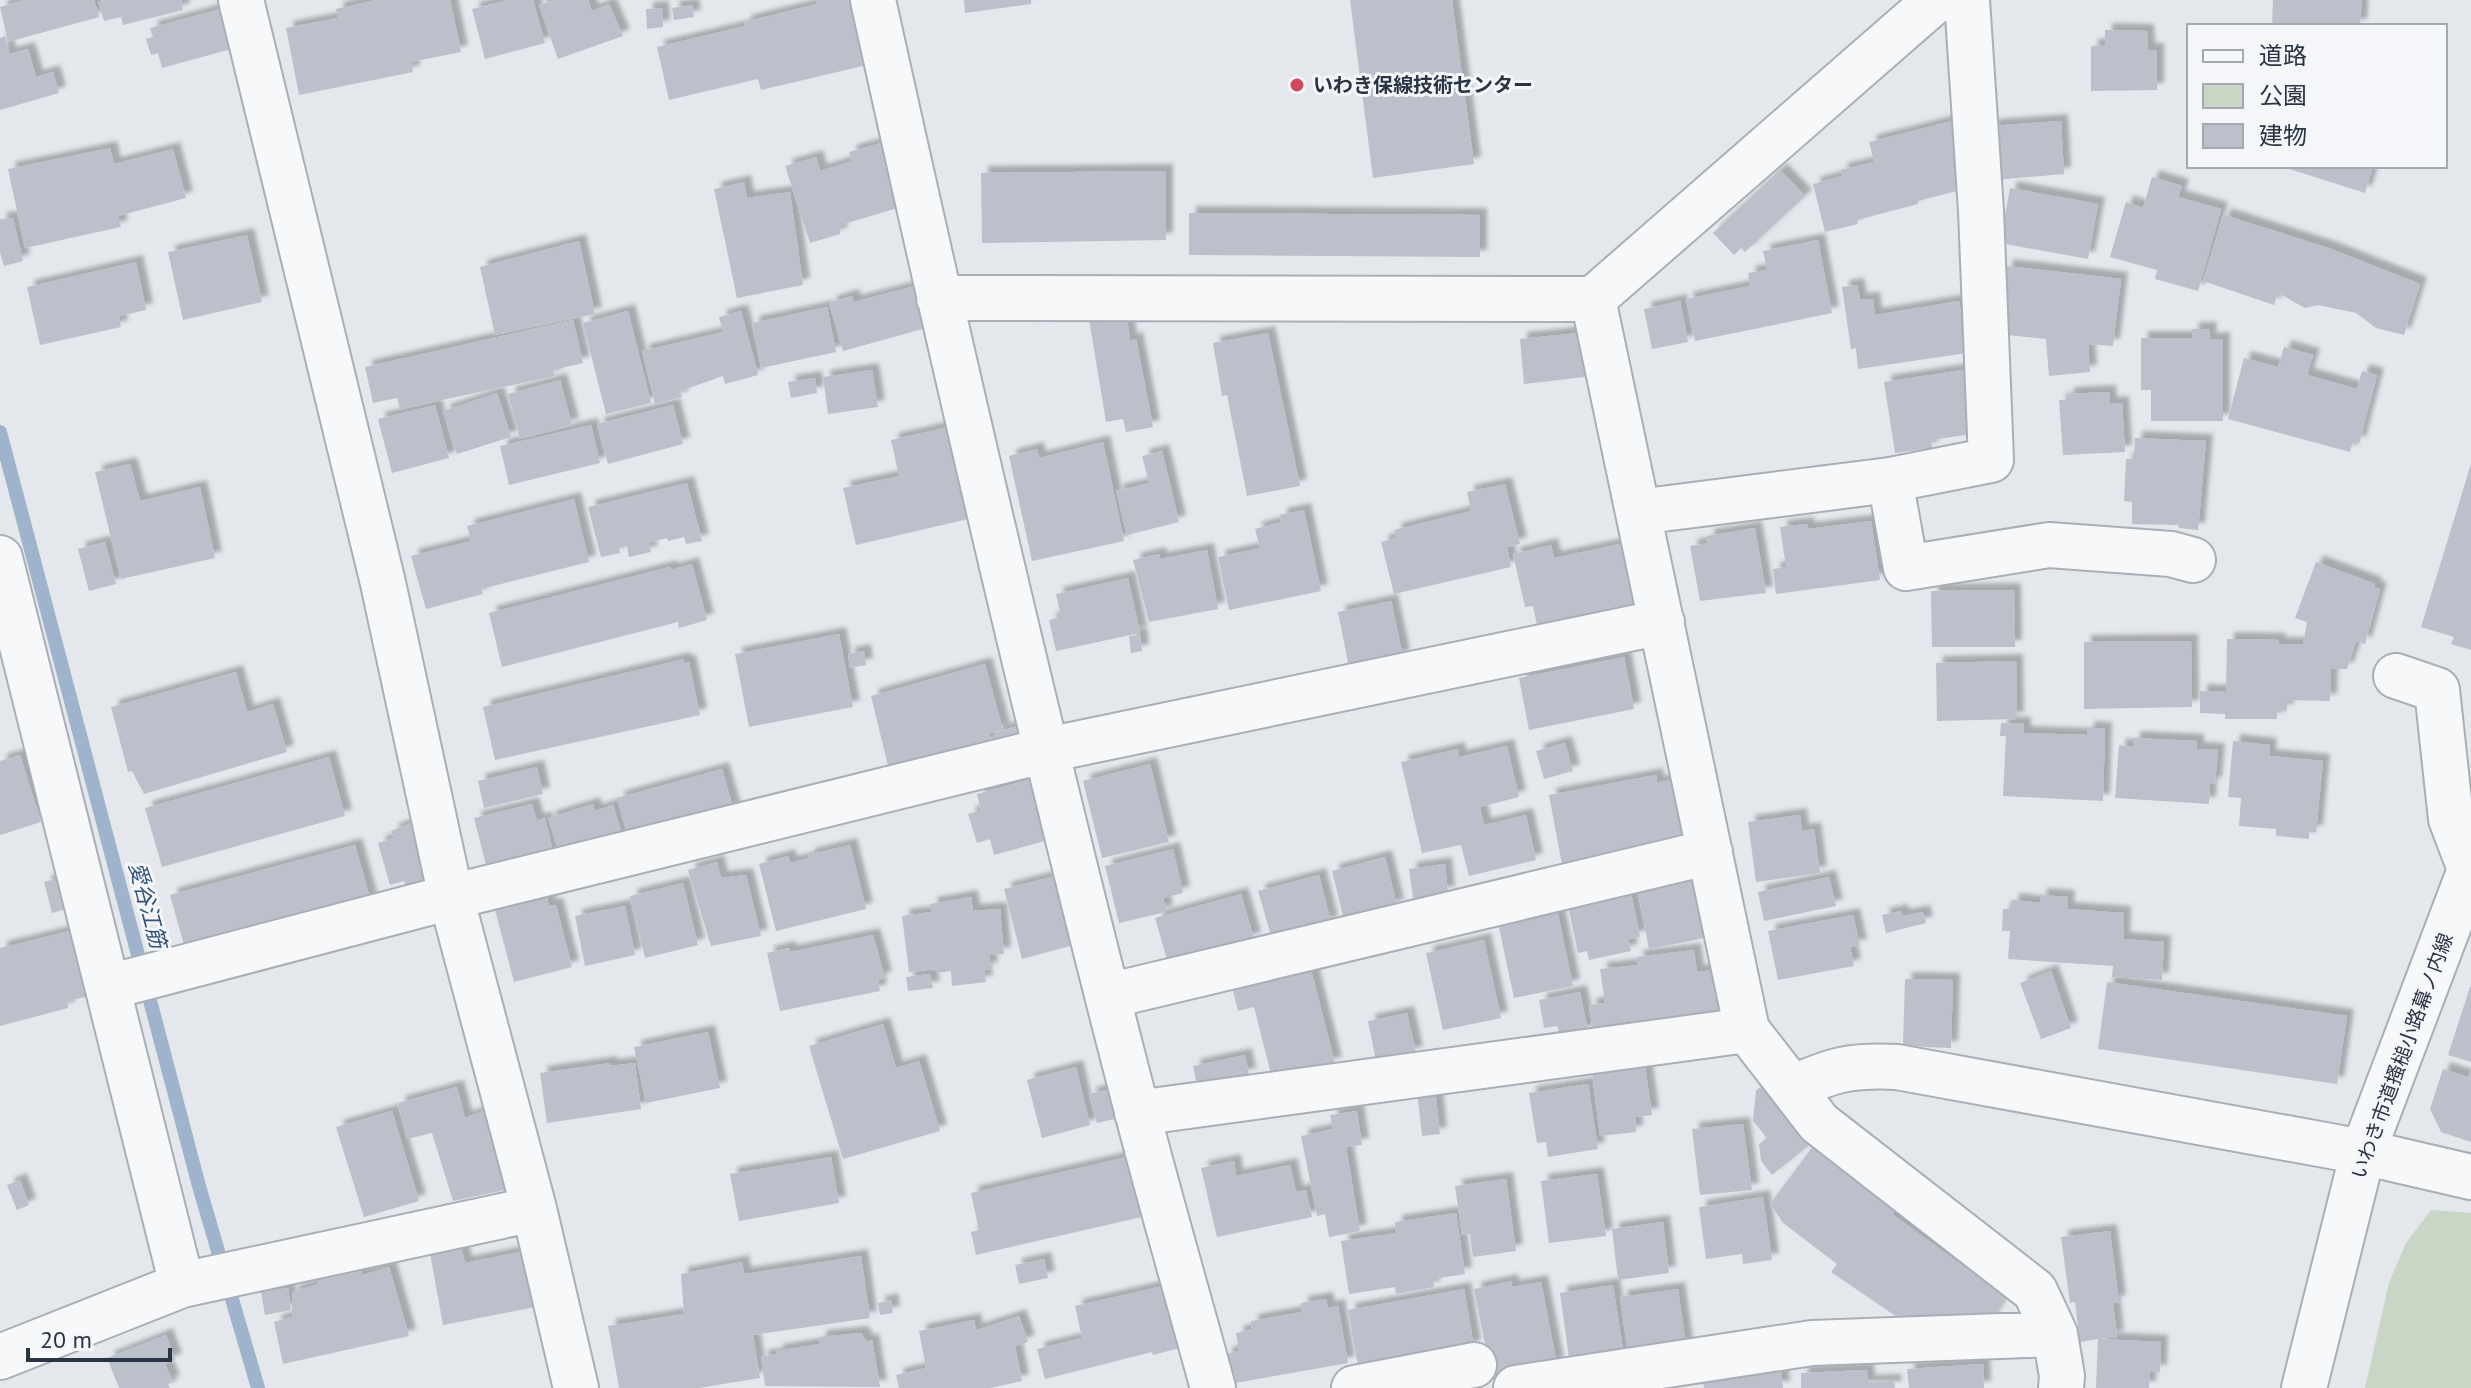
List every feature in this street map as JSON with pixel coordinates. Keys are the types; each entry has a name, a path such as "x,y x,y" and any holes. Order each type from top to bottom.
{"street":[{"path":"241,0 380,568 451,897 534,1209 576,1388"},
{"path":"873,0 939,298 1047,750 1137,1113 1213,1388"},
{"path":"939,298 1593,299 1936,0"},
{"path":"1638,512 1890,480 1991,460 1982,226 1967,0"},
{"path":"1593,299 1747,1030 1819,1123 2035,1291 2055,1334 2061,1388"},
{"path":"1890,480 1906,568 2049,545 2171,554 2193,560"},
{"path":"0,558 118,984 192,1282"},
{"path":"118,984 451,897 1047,750 1662,622"},
{"path":"2396,676 2437,690 2451,819 2471,868"},
{"path":"1108,996 1710,852"},
{"name":"いわき市道搔槌小路幕ノ内線","path":"2304,1388 2363,1152 2471,868"},
{"path":"1137,1113 1747,1030"},
{"path":"1792,1088 1832,1070 1863,1066 1897,1067 2363,1152 2471,1177"},
{"path":"0,1357 192,1282 534,1209"},
{"path":"1516,1388 1812,1343 2055,1334"},
{"path":"1354,1388 1474,1365"}],"green space":[{"path":"2431,1210 2471,1213 2471,1388 2365,1388 2389,1283 2406,1243"}],"building":[{"path":"25,0 94,0 99,17 8,42 0,7"},
{"path":"181,0 183,10 123,25 121,17 104,21 98,2"},
{"path":"376,0 450,0 461,52 411,62 413,72 299,95 286,28 338,18 336,9"},
{"path":"508,0 533,0 545,43 485,59 472,9"},
{"path":"554,0 588,0 592,11 609,4 623,36 558,59 539,5"},
{"path":"816,0 852,0 867,65 761,90 758,79 669,100 657,47 745,26 744,22 817,4"},
{"path":"964,0 1031,0 1031,4 965,13"},
{"path":"1350,0 1452,0 1474,164 1373,178"},
{"path":"2273,0 2362,0 2360,24 2272,24"},
{"path":"235,5 246,45 162,68 158,53 151,55 146,39 153,37 150,28"},
{"path":"692,5 694,17 674,20 672,8"},
{"path":"662,8 663,27 647,29 646,9"},
{"path":"2105,30 2147,31 2148,50 2157,50 2157,90 2091,91 2091,46 2105,45"},
{"path":"5,36 9,54 28,49 36,77 53,72 59,93 0,110 0,38"},
{"path":"1952,121 1963,164 1955,166 1961,190 1825,232 1813,184 1842,176 1840,170 1874,162 1869,142"},
{"path":"2061,121 2064,174 1993,180 1990,126"},
{"path":"885,142 904,206 841,225 840,234 810,243 785,166 816,157 820,171 852,161 849,152"},
{"path":"110,148 114,164 173,149 186,198 118,216 121,227 25,248 8,169"},
{"path":"2286,168 2372,168 2365,193"},
{"path":"1780,170 1805,196 1745,252 1741,248 1734,255 1713,233"},
{"path":"1166,171 1166,240 982,243 981,173"},
{"path":"2152,177 2182,186 2178,197 2221,209 2198,291 2155,279 2157,270 2110,257 2126,202 2143,208"},
{"path":"744,182 747,198 790,192 803,285 737,298 714,189"},
{"path":"2010,188 2098,204 2088,259 2000,243"},
{"path":"1189,213 1480,215 1480,257 1189,255"},
{"path":"2224,215 2331,249 2420,284 2404,335 2376,328 2356,313 2318,305 2305,308 2278,293 2274,305 2203,281"},
{"path":"13,218 23,261 4,266 0,252 0,219"},
{"path":"247,235 262,302 183,320 168,252"},
{"path":"1818,240 1832,313 1695,341 1686,299 1750,286 1748,273 1767,270 1763,251"},
{"path":"579,241 595,314 495,335 480,267"},
{"path":"136,262 146,310 119,316 121,327 40,345 27,287"},
{"path":"2006,266 2121,279 2113,346 2088,344 2090,372 2049,376 2046,339 1998,334"},
{"path":"919,285 930,327 843,351 829,303 852,296 854,302"},
{"path":"1857,285 1860,300 1873,299 1875,315 1959,301 1967,353 1858,369 1856,348 1851,349 1842,287"},
{"path":"1680,301 1688,342 1652,349 1644,309"},
{"path":"827,307 836,352 761,368 752,323"},
{"path":"628,311 651,403 606,414 583,323"},
{"path":"741,311 758,375 725,384 723,376 680,391 682,397 655,404 642,351 723,332 719,317"},
{"path":"1127,318 1130,341 1136,339 1153,427 1126,432 1123,419 1106,422 1089,319"},
{"path":"573,320 583,363 553,370 555,376 400,409 397,398 373,403 365,367"},
{"path":"2192,329 2210,329 2209,340 2223,339 2223,421 2151,421 2151,390 2141,390 2141,338 2192,338"},
{"path":"1598,331 1602,375 1524,384 1520,339"},
{"path":"1268,333 1300,486 1247,496 1227,395 1222,396 1213,343"},
{"path":"2284,347 2313,355 2307,375 2357,389 2362,371 2377,375 2359,444 2353,441 2350,452 2228,419 2244,358 2278,367"},
{"path":"872,370 878,407 828,414 823,377"},
{"path":"1963,370 1972,434 1931,440 1932,448 1895,453 1884,382"},
{"path":"815,378 817,393 791,398 788,382"},
{"path":"560,380 572,425 520,439 508,394"},
{"path":"2109,392 2110,404 2122,403 2125,452 2063,455 2059,400 2067,400 2067,394"},
{"path":"497,393 511,437 457,454 443,411"},
{"path":"435,405 449,458 392,473 378,419"},
{"path":"673,405 683,444 608,464 597,424"},
{"path":"591,425 600,463 509,485 500,446"},
{"path":"957,425 977,517 856,545 843,488 899,476 891,440"},
{"path":"2135,438 2206,441 2198,530 2179,528 2178,525 2132,524 2132,502 2124,501 2126,459 2134,459"},
{"path":"1103,442 1124,541 1032,561 1009,456 1037,449 1039,458"},
{"path":"1162,451 1179,522 1127,535 1116,491 1149,483 1142,456"},
{"path":"130,464 140,501 200,487 215,558 121,579 95,472"},
{"path":"2471,464 2471,650 2451,644 2454,637 2421,627"},
{"path":"687,483 702,541 686,544 684,537 668,541 667,538 648,543 651,552 629,557 627,546 619,548 620,553 601,557 588,507"},
{"path":"1505,484 1520,544 1507,547 1511,567 1394,594 1381,542 1396,538 1394,530 1471,511 1467,492"},
{"path":"574,499 589,562 481,589 483,594 426,609 411,556 471,541 467,526"},
{"path":"1304,510 1321,591 1229,610 1218,557 1260,548 1255,529 1281,522 1280,515"},
{"path":"1871,521 1880,580 1776,594 1773,569 1786,567 1780,527 1807,524 1808,529"},
{"path":"1755,528 1766,593 1700,601 1690,546 1708,543 1707,536"},
{"path":"105,542 116,584 89,591 78,549"},
{"path":"1629,542 1642,602 1537,625 1533,606 1525,607 1513,554 1551,545 1554,558"},
{"path":"1207,550 1218,609 1149,622 1133,560 1159,554 1160,559"},
{"path":"2316,562 2375,584 2373,587 2380,589 2365,644 2356,641 2347,669 2331,669 2330,701 2287,700 2287,711 2277,710 2277,719 2225,719 2225,714 2200,713 2200,691 2226,692 2227,639 2279,640 2278,644 2303,644 2307,622 2295,618"},
{"path":"692,564 707,620 679,628 678,622 502,667 489,613"},
{"path":"1128,578 1140,633 1056,651 1049,620 1061,617 1056,594"},
{"path":"2014,590 2015,647 1932,647 1931,591"},
{"path":"1391,601 1403,657 1349,668 1338,612"},
{"path":"839,634 853,707 749,727 735,654"},
{"path":"1140,635 1142,651 1131,653 1129,636"},
{"path":"2191,641 2192,707 2084,709 2084,642"},
{"path":"864,651 866,665 850,668 848,654"},
{"path":"1624,657 1634,709 1529,730 1519,678"},
{"path":"684,659 684,662 689,662 700,715 495,760 483,707"},
{"path":"2016,661 2017,719 1937,721 1936,663"},
{"path":"985,664 1003,730 989,733 992,744 889,770 871,696"},
{"path":"236,672 247,712 273,704 287,752 144,794 132,771 128,772 111,707"},
{"path":"1027,723 1032,739 999,749 994,733"},
{"path":"2001,723 2024,724 2024,733 2087,735 2087,728 2105,729 2103,801 2003,796 2006,736 2000,736"},
{"path":"2133,738 2197,741 2197,749 2218,750 2215,784 2210,784 2209,804 2115,798 2119,745 2133,747"},
{"path":"2233,741 2270,745 2269,756 2323,761 2316,832 2309,832 2309,839 2276,836 2276,829 2239,826 2241,798 2228,797"},
{"path":"1565,743 1573,771 1544,779 1536,751"},
{"path":"1507,746 1519,797 1480,807 1484,825 1526,815 1536,860 1469,876 1461,845 1422,853 1401,762 1458,749 1459,757"},
{"path":"20,755 41,822 0,835 0,761"},
{"path":"329,757 345,816 162,867 145,808"},
{"path":"1150,764 1169,842 1102,858 1083,781"},
{"path":"537,767 543,794 484,808 478,781"},
{"path":"722,769 735,815 630,844 617,798"},
{"path":"1046,775 1063,836 994,855 990,839 977,843 968,814 981,810 977,794"},
{"path":"1656,775 1657,783 1677,778 1690,845 1563,870 1549,795"},
{"path":"532,804 537,821 545,818 555,860 489,877 474,818"},
{"path":"593,804 595,811 613,805 624,841 561,860 548,818"},
{"path":"1800,815 1802,831 1814,829 1820,873 1756,882 1748,822"},
{"path":"413,822 431,885 406,889 404,881 390,885 378,843 394,838 391,831"},
{"path":"355,845 371,902 186,952 170,895"},
{"path":"850,845 866,909 776,931 759,864 788,856 790,863 809,858 808,855"},
{"path":"1173,849 1183,893 1163,898 1166,912 1119,923 1105,866"},
{"path":"1385,857 1397,906 1344,920 1332,871"},
{"path":"717,862 721,878 746,875 761,936 711,946 688,870"},
{"path":"1445,864 1448,893 1413,898 1409,869"},
{"path":"1067,873 1085,942 1022,959 1004,889"},
{"path":"70,875 78,906 52,913 44,882"},
{"path":"1319,875 1331,923 1272,939 1258,891"},
{"path":"1698,876 1710,937 1649,949 1637,887"},
{"path":"1829,877 1836,906 1764,921 1758,892"},
{"path":"683,883 698,945 645,958 630,896"},
{"path":"1629,883 1640,937 1628,939 1631,951 1589,960 1587,951 1578,953 1566,896"},
{"path":"546,893 549,906 556,905 572,967 514,982 494,906"},
{"path":"1241,894 1254,939 1168,963 1155,918"},
{"path":"2040,895 2068,897 2067,909 2124,913 2123,939 2164,942 2162,980 2112,977 2113,966 2008,959 2010,931 2002,931 2003,909 2011,909 2012,900 2040,903"},
{"path":"971,897 973,911 1000,909 1004,954 989,955 991,969 984,970 986,982 952,986 951,971 909,972 902,916 932,912 930,904"},
{"path":"625,906 635,955 585,966 575,916"},
{"path":"1557,910 1573,986 1514,998 1498,923"},
{"path":"1901,911 1902,916 1923,912 1926,923 1886,933 1882,915"},
{"path":"1853,915 1860,946 1850,947 1854,966 1778,980 1768,931"},
{"path":"74,930 90,996 67,1001 68,1008 0,1026 0,948"},
{"path":"873,935 885,978 878,980 880,991 780,1011 767,953 789,948 790,952"},
{"path":"1484,940 1501,1018 1443,1030 1426,953"},
{"path":"1694,950 1697,972 1720,969 1727,1013 1593,1031 1589,1005 1605,1003 1600,969 1638,965 1636,957"},
{"path":"1308,958 1335,1064 1271,1074 1254,1007 1238,1011 1230,978"},
{"path":"2051,971 2071,1028 2041,1039 2020,983"},
{"path":"930,974 933,988 908,991 906,977"},
{"path":"1905,979 1953,980 1951,1048 1903,1046"},
{"path":"2107,982 2347,1016 2337,1084 2098,1049"},
{"path":"2471,987 2471,1062 2448,1055"},
{"path":"1580,992 1588,1032 1560,1037 1557,1026 1544,1028 1539,1000"},
{"path":"1407,1013 1416,1053 1376,1061 1368,1021"},
{"path":"883,1024 896,1068 919,1061 940,1131 843,1159 809,1046"},
{"path":"708,1032 720,1088 646,1103 634,1047"},
{"path":"1245,1055 1249,1075 1197,1085 1193,1066"},
{"path":"610,1063 610,1066 635,1063 641,1109 547,1123 540,1073"},
{"path":"1645,1066 1652,1115 1635,1117 1636,1132 1600,1136 1592,1072"},
{"path":"1076,1067 1090,1125 1042,1138 1027,1080"},
{"path":"2443,1069 2468,1077 2471,1070 2471,1142 2441,1132 2430,1109"},
{"path":"1588,1084 1598,1149 1548,1157 1546,1142 1537,1143 1529,1093"},
{"path":"1766,1084 1813,1142 1772,1175 1761,1161 1759,1144 1767,1138 1753,1121 1756,1090"},
{"path":"457,1087 465,1118 496,1106 519,1187 453,1201 432,1133 407,1139 398,1103"},
{"path":"1119,1087 1127,1116 1097,1123 1089,1094"},
{"path":"1435,1089 1440,1134 1422,1136 1417,1091"},
{"path":"392,1111 419,1201 364,1217 336,1127"},
{"path":"1357,1111 1362,1145 1346,1147 1360,1231 1329,1237 1325,1214 1317,1216 1301,1136 1333,1129 1330,1115"},
{"path":"1743,1124 1752,1190 1700,1195 1692,1129"},
{"path":"1814,1145 1897,1207 1892,1214 2005,1297 1987,1325 1913,1328 1831,1272 1837,1264 1783,1223 1770,1204"},
{"path":"831,1157 839,1203 739,1221 730,1174"},
{"path":"1127,1157 1134,1186 1140,1185 1146,1216 976,1255 971,1232 979,1230 971,1193"},
{"path":"1234,1161 1236,1176 1290,1165 1296,1192 1306,1190 1312,1217 1217,1237 1201,1168"},
{"path":"1597,1174 1606,1236 1549,1243 1541,1181"},
{"path":"1506,1179 1516,1251 1473,1257 1470,1234 1462,1235 1455,1186"},
{"path":"20,1180 29,1205 17,1210 7,1185"},
{"path":"1763,1197 1772,1260 1743,1264 1742,1254 1706,1259 1699,1207"},
{"path":"1456,1213 1465,1274 1433,1279 1434,1287 1396,1294 1395,1287 1349,1294 1341,1241 1396,1233 1395,1222"},
{"path":"1663,1222 1669,1273 1618,1280 1612,1229"},
{"path":"2110,1231 2119,1302 2113,1303 2117,1337 2099,1339 2161,1342 2160,1372 2150,1372 2149,1388 2096,1388 2098,1339 2080,1342 2075,1302 2070,1303 2061,1237"},
{"path":"461,1247 465,1263 530,1250 541,1306 443,1325 430,1253"},
{"path":"861,1256 870,1318 753,1335 760,1378 699,1388 619,1388 608,1326 684,1314 681,1274 742,1262 744,1274"},
{"path":"1044,1259 1048,1278 1019,1284 1015,1265"},
{"path":"360,1266 362,1275 389,1267 409,1336 283,1364 274,1322 292,1317 292,1292 319,1284 317,1274"},
{"path":"1511,1281 1512,1287 1541,1282 1557,1365 1500,1380 1498,1374 1491,1375 1474,1289"},
{"path":"1613,1285 1624,1357 1570,1365 1560,1293"},
{"path":"1163,1286 1180,1348 1045,1379 1037,1349 1082,1338 1075,1306"},
{"path":"288,1288 291,1310 265,1315 261,1292"},
{"path":"1464,1289 1474,1347 1359,1372 1348,1310"},
{"path":"1678,1289 1686,1346 1628,1354 1620,1297"},
{"path":"1326,1299 1328,1308 1338,1306 1348,1363 1230,1384 1225,1354 1239,1351 1236,1333 1252,1329 1251,1321 1302,1312 1301,1303"},
{"path":"891,1300 893,1313 880,1315 878,1303"},
{"path":"1019,1316 1028,1342 1015,1346 1022,1381 990,1388 899,1388 896,1375 926,1368 919,1331 974,1320 976,1330"},
{"path":"861,1333 867,1342 872,1340 880,1387 765,1386 761,1357 777,1354 776,1351 820,1344 819,1337"},
{"path":"166,1335 175,1360 165,1364 173,1382 168,1384 170,1388 119,1388 107,1358"},
{"path":"1780,1364 1783,1388 1704,1388 1702,1371"},
{"path":"1983,1364 1984,1388 1909,1388 1907,1369"},
{"path":"1867,1370 1868,1382 1894,1381 1895,1388 1801,1388 1801,1373"}],"waterway":[{"name":"愛谷江筋","path":"0,432 199,1186 258,1388"}],"place":[{"name":"いわき保線技術センター","path":"1297,85"}]}
